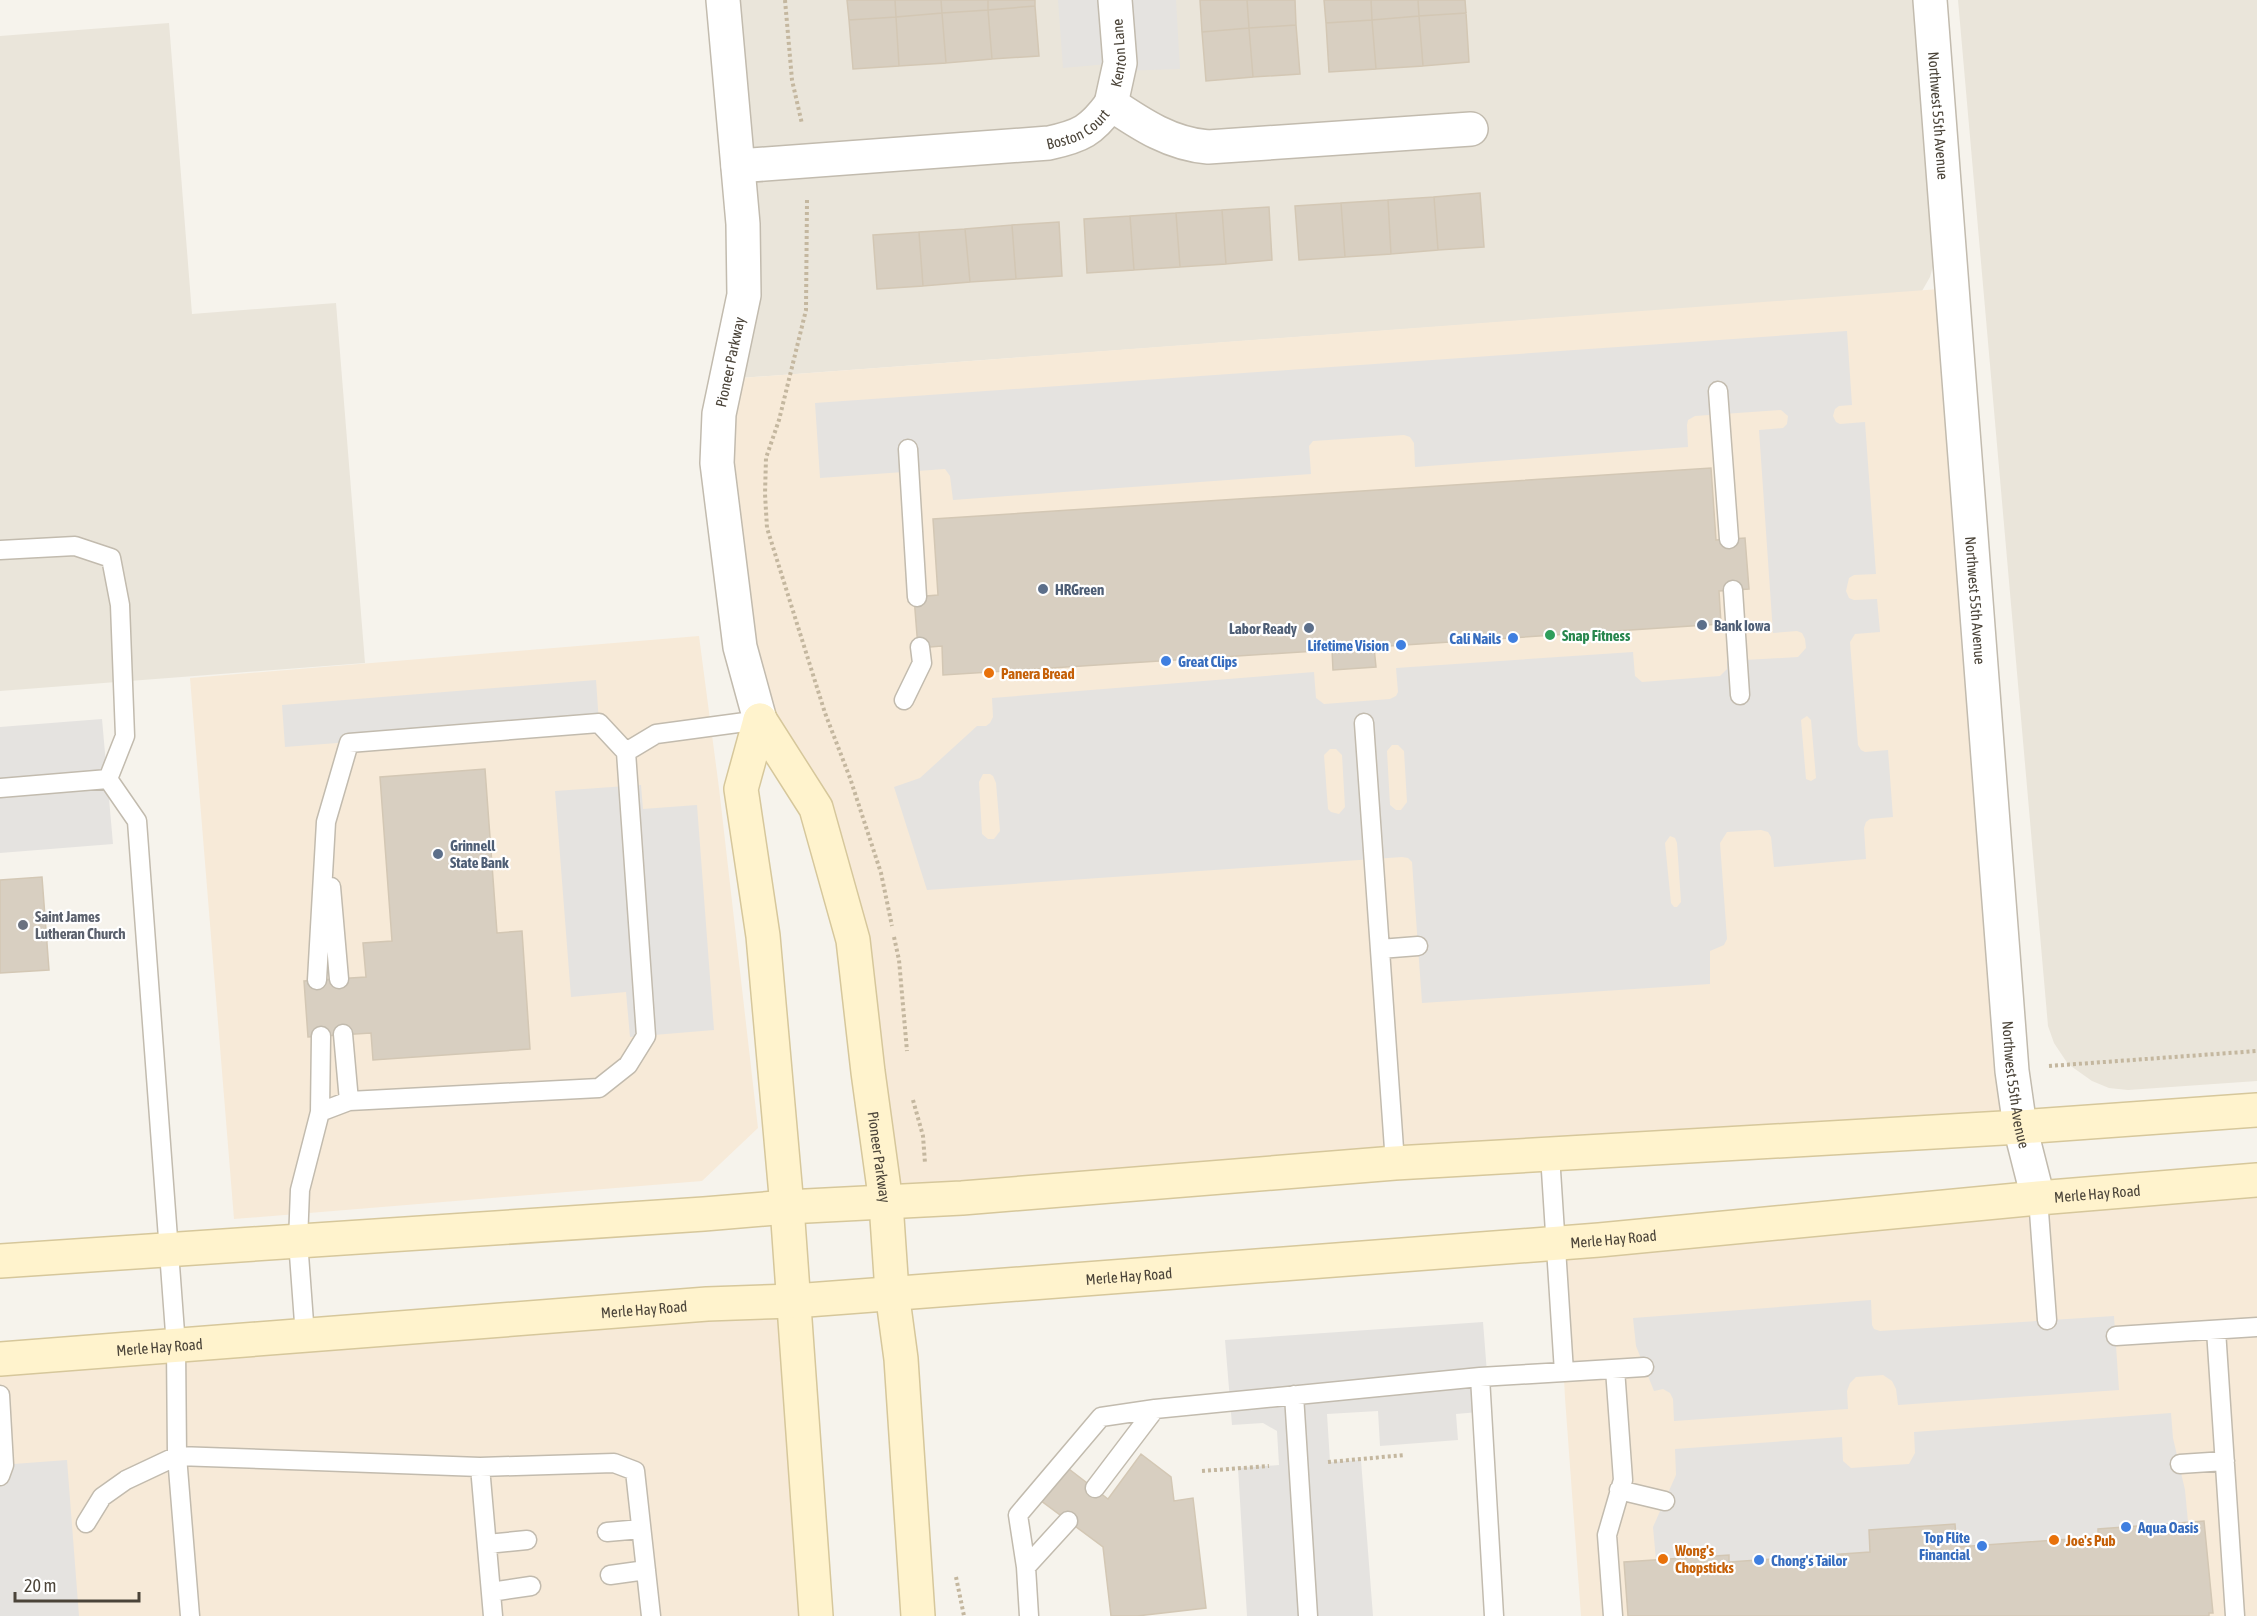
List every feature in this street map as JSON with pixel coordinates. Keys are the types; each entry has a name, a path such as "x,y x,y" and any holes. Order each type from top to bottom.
{"main road":[{"name":"Pioneer Parkway","path":"760,720 816,808 854,940 868,1072 886,1203 892,1292 901,1359 918,1616"},
{"path":"760,720 741,789 763,936 787,1207 816,1616"},
{"path":"0,1261 787,1207 886,1203 1395,1163 2257,1110"},
{"name":"Merle Hay Road","path":"0,1359 707,1304 794,1301 1557,1243 2257,1180"}],"street":[{"name":"Pioneer Parkway","path":"723,0 743,224 744,295 719,414 717,463 740,647 760,720"},
{"name":"Kenton Lane","path":"1111,104 1120,63 1115,0"},
{"name":"Northwest 55th Avenue","path":"1930,0 2012,1071 2020,1126 2038,1198"},
{"name":"Boston Court","path":"738,165 1049,143 1074,137 1096,124 1111,104 1170,140 1190,146 1208,147 1471,129"}],"lane":[{"path":"1718,391 1729,539"},
{"path":"908,449 917,597"},
{"path":"0,550 75,546 111,558 120,605 125,736 108,779"},
{"path":"1733,590 1740,695"},
{"path":"904,700 922,663 920,647"},
{"path":"626,752 656,734 760,720"},
{"path":"317,980 326,822 349,742 599,723 626,752 646,1036 628,1065 599,1089 349,1101 320,1112"},
{"path":"1364,723 1395,1163"},
{"path":"0,788 108,779"},
{"path":"108,779 137,821 170,1250 176,1346 177,1456 190,1616"},
{"path":"326,822 339,979"},
{"path":"1380,949 1418,946"},
{"path":"344,1034 349,1101"},
{"path":"305,1335 298,1241 300,1190 320,1112 321,1036"},
{"path":"1550,1155 1564,1372"},
{"path":"2038,1198 2047,1320"},
{"path":"2116,1336 2257,1328"},
{"path":"2216,1330 2235,1616"},
{"path":"1029,1616 1026,1567 1018,1515 1101,1417 1155,1409 1480,1377 1644,1367"},
{"path":"1613,1616 1607,1535 1623,1480 1614,1369"},
{"path":"1480,1377 1494,1616"},
{"path":"0,1395 4,1465 0,1476"},
{"path":"1293,1395 1308,1616"},
{"path":"1095,1488 1155,1409"},
{"path":"86,1523 102,1497 126,1480 177,1456 480,1467 614,1463 635,1471 651,1616"},
{"path":"2180,1464 2225,1461"},
{"path":"480,1467 493,1616"},
{"path":"1620,1490 1665,1501"},
{"path":"1026,1567 1068,1521"},
{"path":"607,1532 641,1528"},
{"path":"487,1544 527,1540"},
{"path":"610,1575 646,1570"},
{"path":"491,1592 531,1586"}],"path":[{"path":"785,0 792,80 802,118 807,161 806,310 779,420 766,458 767,528 825,713 850,778 881,873 899,960 908,1061"},
{"path":"2012,1071 2068,1064 2257,1051"},
{"path":"911,1095 923,1136"}],"shaded area":[{"path":"723,0 1930,0 1936,255 1930,277 1922,291 727,379 744,295"},
{"path":"1058,0 1176,0 1180,69 1118,71 1119,63 1063,68"},
{"path":"1958,0 2257,0 2257,1081 2128,1090 2109,1088 2092,1081 2068,1064 2054,1043 2048,1026"},
{"path":"169,23 192,314 336,303 365,663 0,691 0,36"},
{"path":"1953,288 2020,1127 886,1203 853,940 740,647 727,379"},
{"path":"1847,331 1852,405 1839,406 1835,409 1833,416 1840,424 1865,422 1876,574 1854,575 1849,578 1846,591 1849,598 1854,600 1877,599 1880,632 1855,634 1850,642 1858,745 1865,752 1888,750 1893,817 1870,819 1866,822 1864,828 1866,859 1774,867 1771,837 1768,832 1761,830 1727,832 1720,843 1727,939 1724,945 1710,951 1710,984 1422,1003 1412,862 1402,857 927,890 894,787 920,778 977,726 986,726 990,723 993,717 992,698 1314,672 1316,698 1324,704 1390,699 1396,696 1398,692 1396,668 1633,652 1635,676 1642,682 1720,676 1727,669 1727,661 1798,657 1806,648 1802,633 1797,631 1773,633 1759,430 1783,428 1787,424 1788,416 1781,410 1695,416 1688,420 1688,447 1415,467 1414,443 1410,437 1404,435 1313,441 1309,446 1311,474 953,500 950,476 945,469 820,478 815,403","holes":["1807,716 1811,720 1816,778 1811,781 1806,779 1801,720","1392,745 1398,745 1404,751 1407,802 1401,810 1396,810 1390,805 1387,751","1330,749 1336,749 1342,755 1345,807 1339,814 1328,809 1324,755","983,774 990,774 996,783 1000,831 994,839 988,839 982,834 979,782","1670,836 1675,838 1677,843 1681,902 1677,907 1671,903 1665,843"]},
{"path":"699,636 758,1128 702,1181 234,1219 190,678"},
{"path":"596,680 599,723 285,747 282,705"},
{"path":"102,719 113,844 0,853 0,727"},
{"path":"641,785 643,809 697,805 714,1030 630,1037 626,992 571,997 555,791"},
{"path":"2257,1180 2257,1616 1581,1616 1565,1398 1557,1243"},
{"path":"1871,1300 1872,1325 1874,1329 1880,1331 2114,1316 2119,1390 1898,1405 1896,1389 1892,1381 1883,1375 1856,1377 1850,1383 1847,1391 1848,1409 1674,1421 1673,1399 1670,1393 1663,1389 1654,1391 1636,1346 1633,1318"},
{"path":"794,1301 816,1616 0,1616 0,1355"},
{"path":"1483,1322 1490,1411 1456,1414 1458,1440 1380,1446 1378,1411 1327,1414 1330,1462 1361,1460 1373,1616 1247,1616 1238,1468 1279,1465 1277,1431 1263,1423 1232,1425 1225,1340"},
{"path":"2171,1413 2173,1438 2185,1490 2188,1522 2098,1529 2098,1537 1957,1547 1955,1524 1869,1530 1870,1552 1729,1562 1728,1555 1656,1560 1653,1527 1676,1475 1675,1449 1842,1437 1843,1461 1851,1468 1909,1464 1915,1453 1914,1432"},
{"path":"67,1460 79,1616 0,1616 0,1465"}],"building":[{"path":"847,0 895,0 896,17 849,20"},
{"path":"895,0 941,0 942,13 896,17"},
{"path":"941,0 988,0 988,10 942,13"},
{"path":"988,0 1035,0 1035,6 988,10"},
{"path":"1200,0 1247,0 1249,28 1202,32"},
{"path":"1247,0 1295,0 1296,25 1249,28"},
{"path":"1324,0 1371,0 1372,20 1326,23"},
{"path":"1371,0 1418,0 1419,16 1372,20"},
{"path":"1418,0 1465,0 1466,13 1419,16"},
{"path":"1035,6 1039,56 992,59 988,10"},
{"path":"988,10 992,59 946,63 942,13"},
{"path":"942,13 946,63 899,66 896,17"},
{"path":"1466,13 1469,62 1423,66 1419,16"},
{"path":"1419,16 1423,66 1376,69 1372,20"},
{"path":"896,17 899,66 853,69 849,20"},
{"path":"1372,20 1376,69 1329,72 1326,23"},
{"path":"1296,25 1300,74 1253,77 1249,28"},
{"path":"1249,28 1253,77 1206,81 1202,32"},
{"path":"1480,193 1484,247 1438,250 1434,197"},
{"path":"1434,197 1438,250 1391,254 1388,200"},
{"path":"1388,200 1391,254 1345,257 1341,203"},
{"path":"1341,203 1345,257 1299,260 1295,206"},
{"path":"1269,207 1272,260 1226,264 1222,210"},
{"path":"1222,210 1226,264 1180,267 1176,213"},
{"path":"1176,213 1180,267 1134,270 1130,216"},
{"path":"1130,216 1134,270 1087,273 1084,219"},
{"path":"1059,222 1062,276 1016,279 1012,225"},
{"path":"1012,225 1016,279 970,282 965,229"},
{"path":"965,229 970,282 923,286 919,232"},
{"path":"919,232 923,286 877,289 873,235"},
{"path":"1711,468 1716,540 1745,538 1749,589 1719,591 1721,624 1374,647 1376,667 1333,670 1332,650 943,675 942,646 918,648 914,597 938,595 933,519"},
{"name":"Grinnell State Bank","path":"485,769 497,933 522,931 530,1049 373,1060 371,1033 308,1037 304,981 366,977 363,943 392,941 380,777"},
{"name":"Saint James Lutheran Church","path":"42,877 49,970 0,973 0,880"},
{"path":"1141,1454 1171,1477 1174,1501 1193,1498 1206,1608 1137,1616 1111,1616 1103,1547 1040,1500 1065,1466 1108,1499"},
{"path":"2204,1521 2213,1613 2209,1613 2209,1616 1628,1616 1624,1562 1729,1555 1729,1562 1870,1552 1869,1530 1955,1524 1957,1547 2098,1537 2098,1529"}],"place":[{"name":"HRGreen","path":"1043,589"},
{"name":"Bank Iowa","path":"1702,625"},
{"name":"Labor Ready","path":"1309,628"},
{"name":"Snap Fitness","path":"1550,635"},
{"name":"Cali Nails","path":"1513,638"},
{"name":"Lifetime Vision","path":"1401,645"},
{"name":"Great Clips","path":"1166,661"},
{"name":"Panera Bread","path":"989,673"},
{"name":"Grinnell State Bank","path":"438,854"},
{"name":"Saint James Lutheran Church","path":"23,925"},
{"name":"Aqua Oasis","path":"2126,1527"},
{"name":"Joe's Pub","path":"2054,1540"},
{"name":"Top Flite Financial","path":"1982,1546"},
{"name":"Wong's Chopsticks","path":"1663,1559"},
{"name":"Chong's Tailor","path":"1759,1560"}]}
